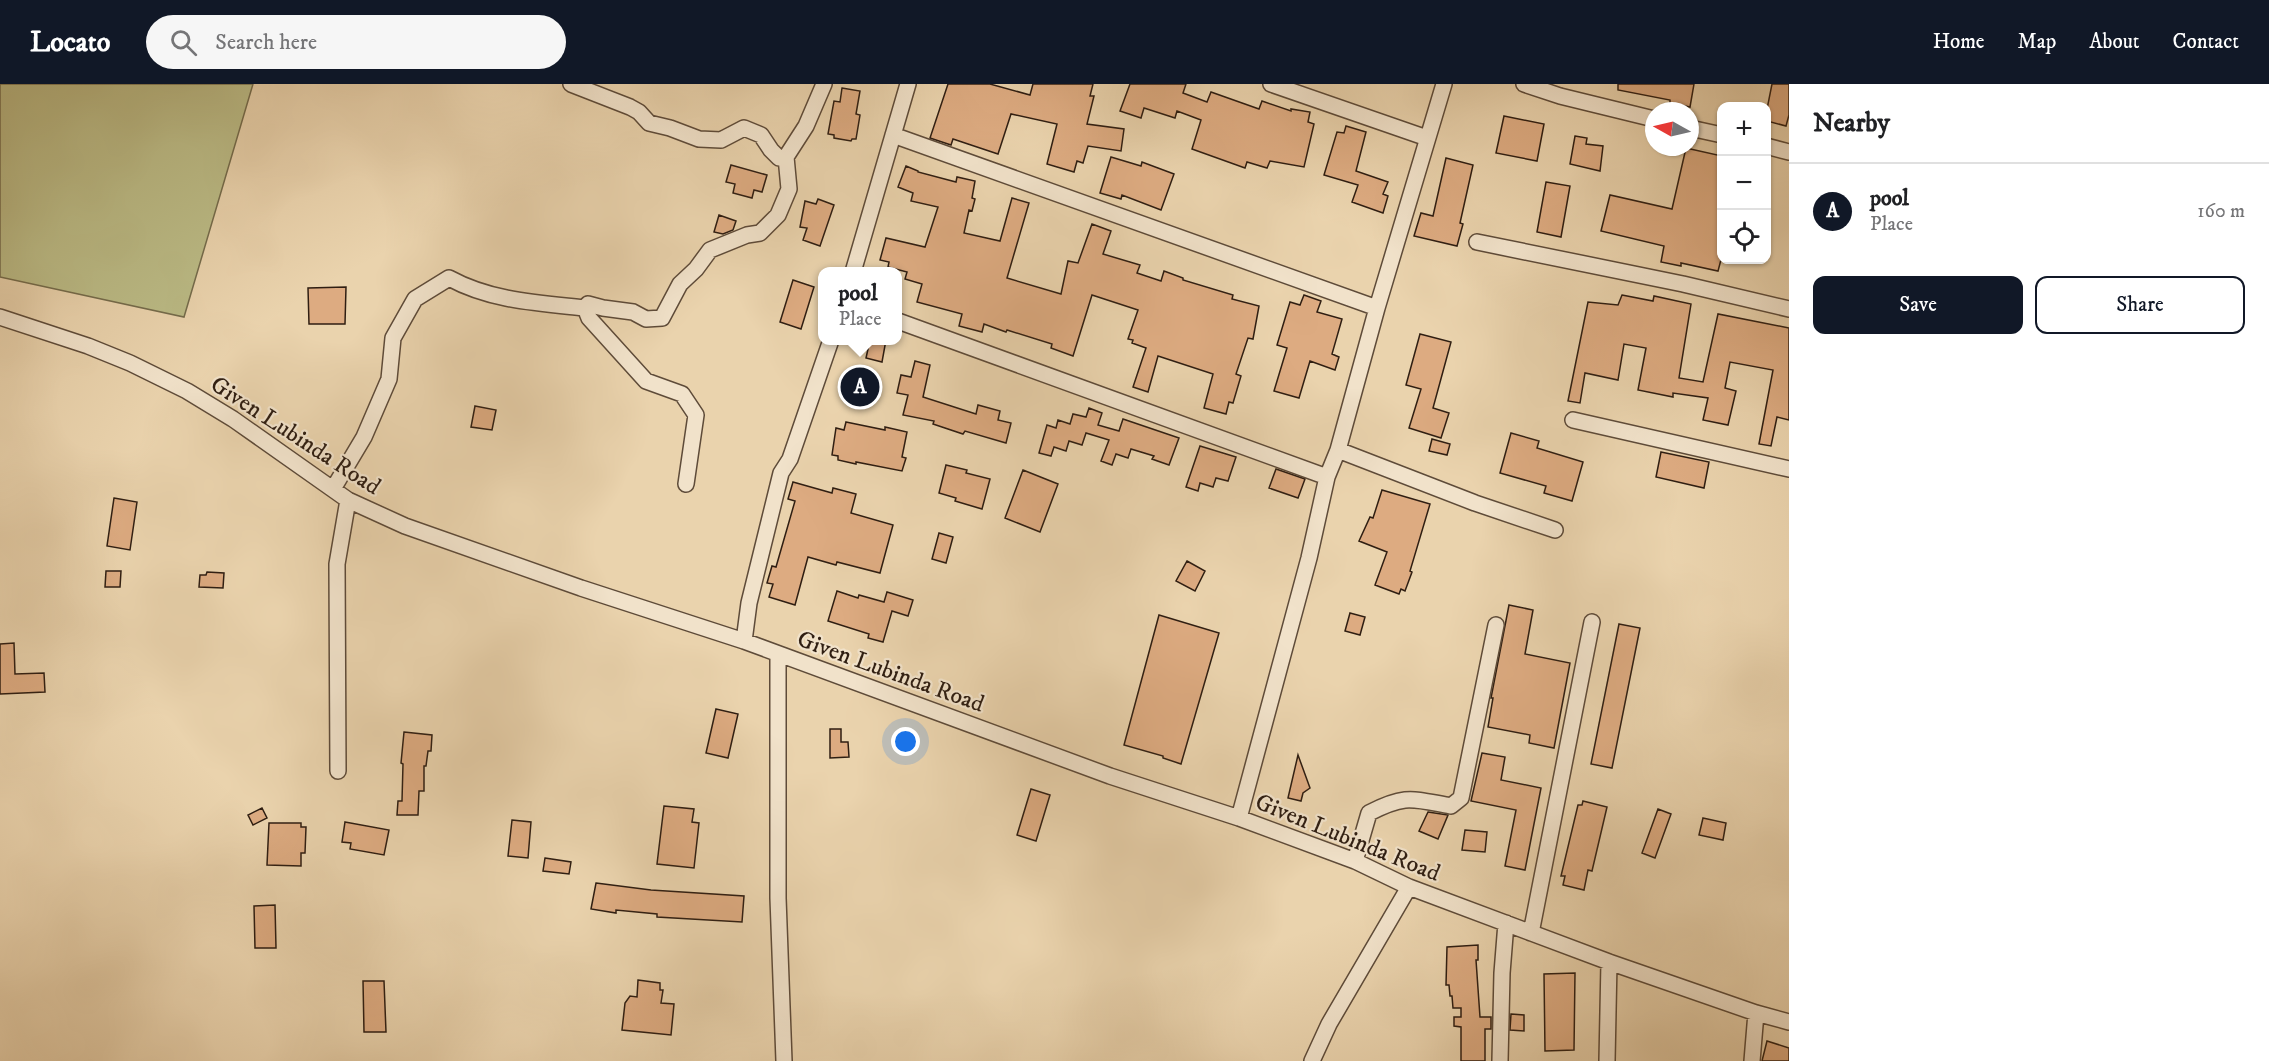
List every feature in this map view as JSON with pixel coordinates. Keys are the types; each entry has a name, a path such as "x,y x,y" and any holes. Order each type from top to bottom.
{"street":[{"path":"572,84 630,107 639,112 649,123 692,137 721,140 744,128 761,135 771,150 780,158 786,158"},
{"path":"585,308 588,304 603,309 627,310 646,319 662,318 680,284 696,269 710,250 747,235 760,233 778,215 789,189 786,158 806,126 824,84"},
{"path":"855,267 908,84"},
{"path":"1271,84 1427,138"},
{"path":"1239,818 1309,558 1327,477 1338,450 1377,308 1444,84"},
{"path":"1524,84 1560,96 1645,117"},
{"path":"1699,130 1717,134"},
{"path":"893,135 1377,308"},
{"path":"1771,147 1789,152"},
{"path":"1477,242 1683,284 1789,309"},
{"path":"333,489 364,437 376,411 389,379 393,338 415,299 449,278 472,290 505,298 585,308"},
{"path":"585,308 589,318 646,381 682,394 696,415 686,484"},
{"name":"Given Lubinda Road","path":"0,316 130,363 187,392 233,419 348,500 405,526 484,555 744,640 1110,776 1239,818 1355,861 1409,887 1609,962 1789,1022"},
{"path":"902,323 1327,477"},
{"path":"744,640 749,603 781,472 790,459 829,345"},
{"path":"1573,420 1789,469"},
{"path":"1338,450 1475,503 1555,530"},
{"path":"338,771 337,564 348,500"},
{"path":"1531,933 1592,622"},
{"path":"1355,861 1369,813 1386,804 1407,798 1451,806 1461,798 1496,625"},
{"path":"778,654 778,898 784,1061"},
{"path":"1312,1061 1329,1024 1409,887"},
{"path":"1500,1061 1502,973 1506,923"},
{"path":"1607,1061 1609,962"},
{"path":"1752,1061 1755,1012"}],"green space":[{"path":"0,84 253,84 184,317 0,277"}],"building":[{"path":"948,84 990,84 1030,95 1033,84 1093,84 1090,96 1094,96 1087,124 1124,129 1121,151 1088,146 1083,163 1077,161 1074,172 1047,164 1057,124 1011,114 998,154 953,139 951,145 930,138"},
{"path":"1130,84 1186,84 1183,93 1207,102 1211,92 1259,109 1262,101 1291,111 1291,109 1310,112 1308,122 1314,124 1304,167 1270,161 1267,168 1247,162 1245,168 1192,149 1201,120 1177,111 1175,118 1144,108 1141,118 1120,111"},
{"path":"1618,84 1694,84 1691,102 1670,102 1670,100 1618,90"},
{"path":"1772,84 1789,84 1789,115 1786,126 1771,122 1771,102 1768,102"},
{"path":"842,88 860,91 856,114 860,115 856,139 851,141 834,138 834,135 828,134 834,101 840,102"},
{"path":"1504,116 1544,124 1537,161 1496,153"},
{"path":"1346,126 1366,132 1356,171 1388,182 1383,194 1388,196 1383,213 1352,202 1358,185 1324,175 1337,132 1344,133"},
{"path":"1575,136 1587,138 1586,144 1603,146 1600,171 1570,164"},
{"path":"1699,151 1717,155 1717,264 1720,264 1718,271 1681,263 1681,266 1661,262 1664,246 1601,231 1610,195 1672,209 1684,156 1699,156"},
{"path":"1111,157 1141,166 1142,162 1174,174 1161,210 1122,195 1121,199 1100,193"},
{"path":"1446,158 1473,165 1457,246 1414,236 1421,213 1433,216"},
{"path":"731,165 767,175 762,192 754,190 752,198 733,193 735,184 726,182"},
{"path":"906,166 918,172 956,182 957,177 975,181 972,198 975,199 972,211 969,210 964,233 1000,241 1012,198 1029,203 1007,278 1061,294 1068,261 1078,263 1092,224 1111,231 1103,254 1140,265 1137,273 1161,281 1164,271 1183,278 1183,280 1233,295 1232,299 1259,306 1253,339 1248,338 1236,374 1241,376 1233,403 1229,402 1226,414 1204,408 1213,374 1158,356 1148,392 1133,387 1146,348 1128,339 1138,310 1092,295 1073,356 1051,348 1052,344 1007,330 1006,332 984,324 982,332 959,326 962,314 917,302 922,284 905,279 907,272 902,271 902,267 888,267 889,262 880,260 886,238 925,247 938,207 911,201 913,193 898,187"},
{"path":"1546,182 1570,186 1561,237 1537,232"},
{"path":"818,199 834,205 820,246 803,240 807,228 800,227 805,201 816,204"},
{"path":"719,215 736,221 733,230 723,234 714,232"},
{"path":"793,280 814,287 801,329 780,322"},
{"path":"346,287 345,324 309,324 308,288"},
{"path":"1304,295 1321,301 1317,312 1342,319 1332,354 1339,357 1335,370 1310,361 1299,398 1274,391 1287,348 1277,345 1290,302 1300,305"},
{"path":"1622,295 1653,301 1654,296 1691,304 1679,378 1703,382 1718,314 1789,328 1789,420 1777,417 1771,446 1759,444 1773,370 1730,362 1725,388 1736,391 1728,425 1703,420 1708,398 1673,393 1673,397 1638,390 1646,348 1624,344 1618,380 1585,373 1580,403 1568,401 1588,302 1618,305"},
{"path":"1420,334 1451,342 1433,408 1449,413 1441,438 1409,428 1421,389 1406,385"},
{"path":"869,345 885,345 882,362 866,358"},
{"path":"915,361 930,365 923,397 976,414 978,405 1000,411 998,420 1011,423 1006,443 965,431 963,434 933,424 934,421 903,415 908,395 897,393 901,375 911,377"},
{"path":"475,406 496,410 492,430 471,427"},
{"path":"1089,408 1102,413 1098,425 1119,431 1123,419 1179,438 1169,465 1152,459 1154,456 1131,449 1128,458 1116,454 1112,465 1101,461 1109,440 1086,433 1082,445 1069,441 1066,451 1054,447 1051,456 1039,453 1047,425 1056,428 1058,420 1070,424 1073,414 1086,417"},
{"path":"846,422 907,432 902,457 906,458 902,471 838,460 838,456 832,455 836,428 844,430"},
{"path":"1511,433 1539,441 1537,448 1583,462 1572,501 1544,493 1546,486 1500,473"},
{"path":"1432,439 1450,444 1447,455 1429,451"},
{"path":"1200,446 1236,457 1228,481 1216,478 1213,487 1200,483 1198,491 1186,487"},
{"path":"1661,452 1709,462 1704,488 1656,477"},
{"path":"946,465 990,479 982,509 955,501 956,498 939,493"},
{"path":"1276,469 1305,479 1298,498 1269,488"},
{"path":"1023,470 1058,484 1040,532 1005,518"},
{"path":"793,482 832,493 833,488 856,494 851,513 893,525 880,573 808,557 795,605 769,597 773,584 767,583 772,566 776,567 795,501 788,499"},
{"path":"1382,490 1430,504 1410,571 1412,572 1405,591 1401,589 1399,594 1375,585 1387,552 1359,541 1370,517 1373,518"},
{"path":"114,498 137,502 130,550 107,546"},
{"path":"939,533 953,537 946,563 932,559"},
{"path":"1187,561 1205,571 1195,591 1176,581"},
{"path":"106,571 121,571 120,587 105,587"},
{"path":"207,572 224,573 223,588 199,587 200,575 206,575"},
{"path":"837,591 858,598 859,595 884,602 887,592 913,600 908,616 892,611 883,642 868,638 869,634 828,621"},
{"path":"1509,605 1533,610 1525,654 1570,663 1554,748 1529,743 1530,735 1488,727 1493,698 1491,698"},
{"path":"1350,613 1365,617 1360,635 1345,631"},
{"path":"1159,615 1219,633 1181,764 1163,758 1163,756 1124,745"},
{"path":"1619,624 1640,628 1612,768 1591,764"},
{"path":"14,643 15,674 44,673 45,692 0,694 0,644"},
{"path":"716,709 738,714 728,758 706,753"},
{"path":"830,729 841,729 841,742 848,742 849,757 830,758"},
{"path":"404,732 432,735 431,751 428,751 426,766 424,766 424,791 419,791 418,815 397,815 398,801 402,801 403,764 401,763"},
{"path":"1482,753 1505,757 1501,780 1541,788 1525,870 1505,866 1516,810 1471,801"},
{"path":"1298,755 1310,788 1303,793 1301,801 1288,798"},
{"path":"1031,789 1050,795 1036,841 1017,835"},
{"path":"1583,801 1607,807 1592,871 1588,870 1584,890 1563,885 1565,876 1561,876 1578,805 1582,805"},
{"path":"664,806 694,809 692,822 699,823 694,868 657,864"},
{"path":"262,808 267,818 253,825 248,815"},
{"path":"1658,809 1671,814 1655,858 1642,853"},
{"path":"1428,812 1448,815 1438,839 1419,831"},
{"path":"1703,818 1726,823 1723,840 1699,835"},
{"path":"512,820 531,822 528,858 508,856"},
{"path":"345,822 389,830 384,855 350,849 351,843 342,842"},
{"path":"269,823 301,823 301,827 306,827 305,853 301,853 301,866 267,865"},
{"path":"1465,830 1487,832 1485,852 1462,850"},
{"path":"545,858 571,862 569,874 543,871"},
{"path":"596,883 651,890 744,896 742,922 657,917 657,914 616,910 616,913 591,909"},
{"path":"275,905 276,948 255,948 254,906"},
{"path":"1478,945 1478,960 1476,960 1480,1017 1491,1017 1491,1029 1485,1029 1485,1061 1461,1061 1461,1027 1454,1026 1454,1017 1461,1017 1461,1008 1453,1008 1449,985 1446,985 1447,947"},
{"path":"1575,973 1574,1050 1545,1051 1544,974"},
{"path":"638,980 660,983 660,990 663,990 661,1003 674,1004 671,1035 622,1030 625,1003 630,996 637,997"},
{"path":"363,981 384,981 386,1032 364,1032"},
{"path":"1511,1014 1524,1015 1524,1031 1510,1030"},
{"path":"1767,1041 1789,1048 1789,1061 1762,1061"}],"place":[{"name":"pool","path":"860,387"}]}
